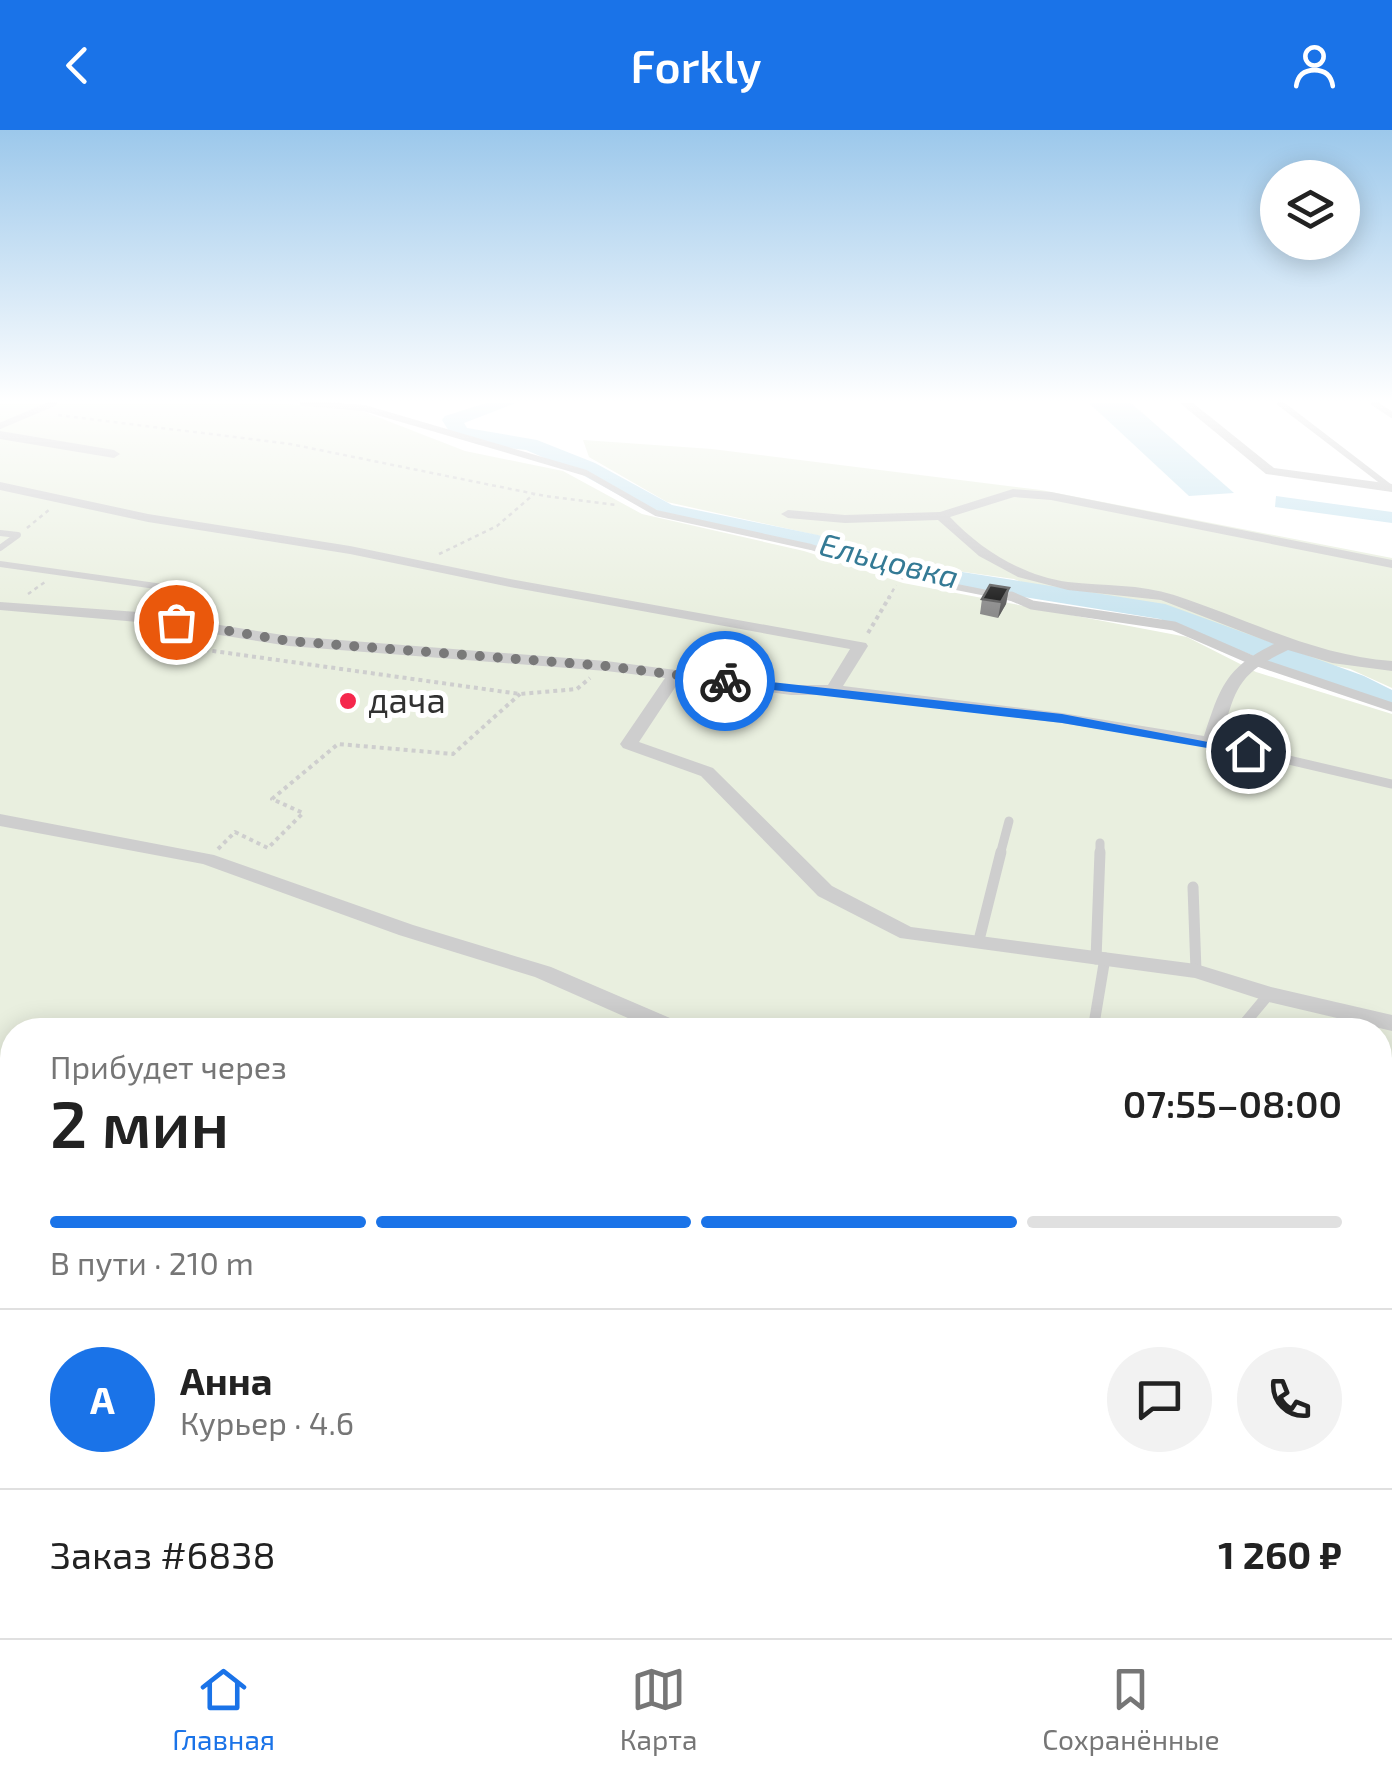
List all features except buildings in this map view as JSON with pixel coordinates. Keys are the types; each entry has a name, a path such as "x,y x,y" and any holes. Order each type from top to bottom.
{"street":[{"path":"1287,473 1392,488"},
{"path":"0,486 860,646 833,690"},
{"path":"788,514 845,520 941,516 1013,493 1052,496 1392,564"},
{"path":"941,516 962,540 1035,579 1163,596 1285,645 1353,666 1392,666"},
{"path":"4,607 138,616 289,641 606,666 792,690 833,690 1062,718 1212,742 1233,674 1285,645"},
{"path":"676,674 629,744 707,772 825,891 906,933 1196,972 1367,1018"},
{"path":"0,820 208,859 406,930 544,972 649,1018"}],"lane":[{"path":"584,473 656,513 811,547 901,576 1011,596 1032,605 1174,626 1252,660 1392,707"},
{"path":"0,532 18,534"},
{"path":"0,548 18,534"},
{"path":"0,564 177,589"},
{"path":"1212,742 1392,784"},
{"path":"979,940 1009,821"},
{"path":"1094,1018 1100,958 1100,844"},
{"path":"1193,887 1196,972"},
{"path":"1249,1018 1269,994"}],"path":[{"path":"442,473 566,502 645,507"},
{"path":"422,565 448,548 497,526 534,494"},
{"path":"18,534 62,500"},
{"path":"4,607 60,572"},
{"path":"860,646 901,576"},
{"path":"149,642 520,694 577,689 606,666"},
{"path":"208,859 235,832 268,848 303,813 272,799 338,744 453,754 520,694"}],"green space":[{"path":"0,473 567,473 642,514 804,551 903,583 1187,637 1256,672 1392,714 1392,1018 0,1018"},
{"path":"617,473 908,473 1041,490 1392,558 1392,688 1350,669 1282,654 1165,607 1042,591 1014,579 914,565 825,537 667,502"}],"water":[{"path":"1165,473 1212,473 1234,493 1189,496"},
{"path":"1276,496 1392,512 1392,523 1275,507"}],"waterway":[{"name":"Ельцовка","path":"597,473 665,511 818,542 901,570 1165,612 1354,682 1392,701"}],"way so far":[{"path":"176,622 289,641 606,666 725,681"}],"place":[{"name":"дача","path":"348,701"}],"route":[{"path":"725,681 1062,718 1248,751"}]}
